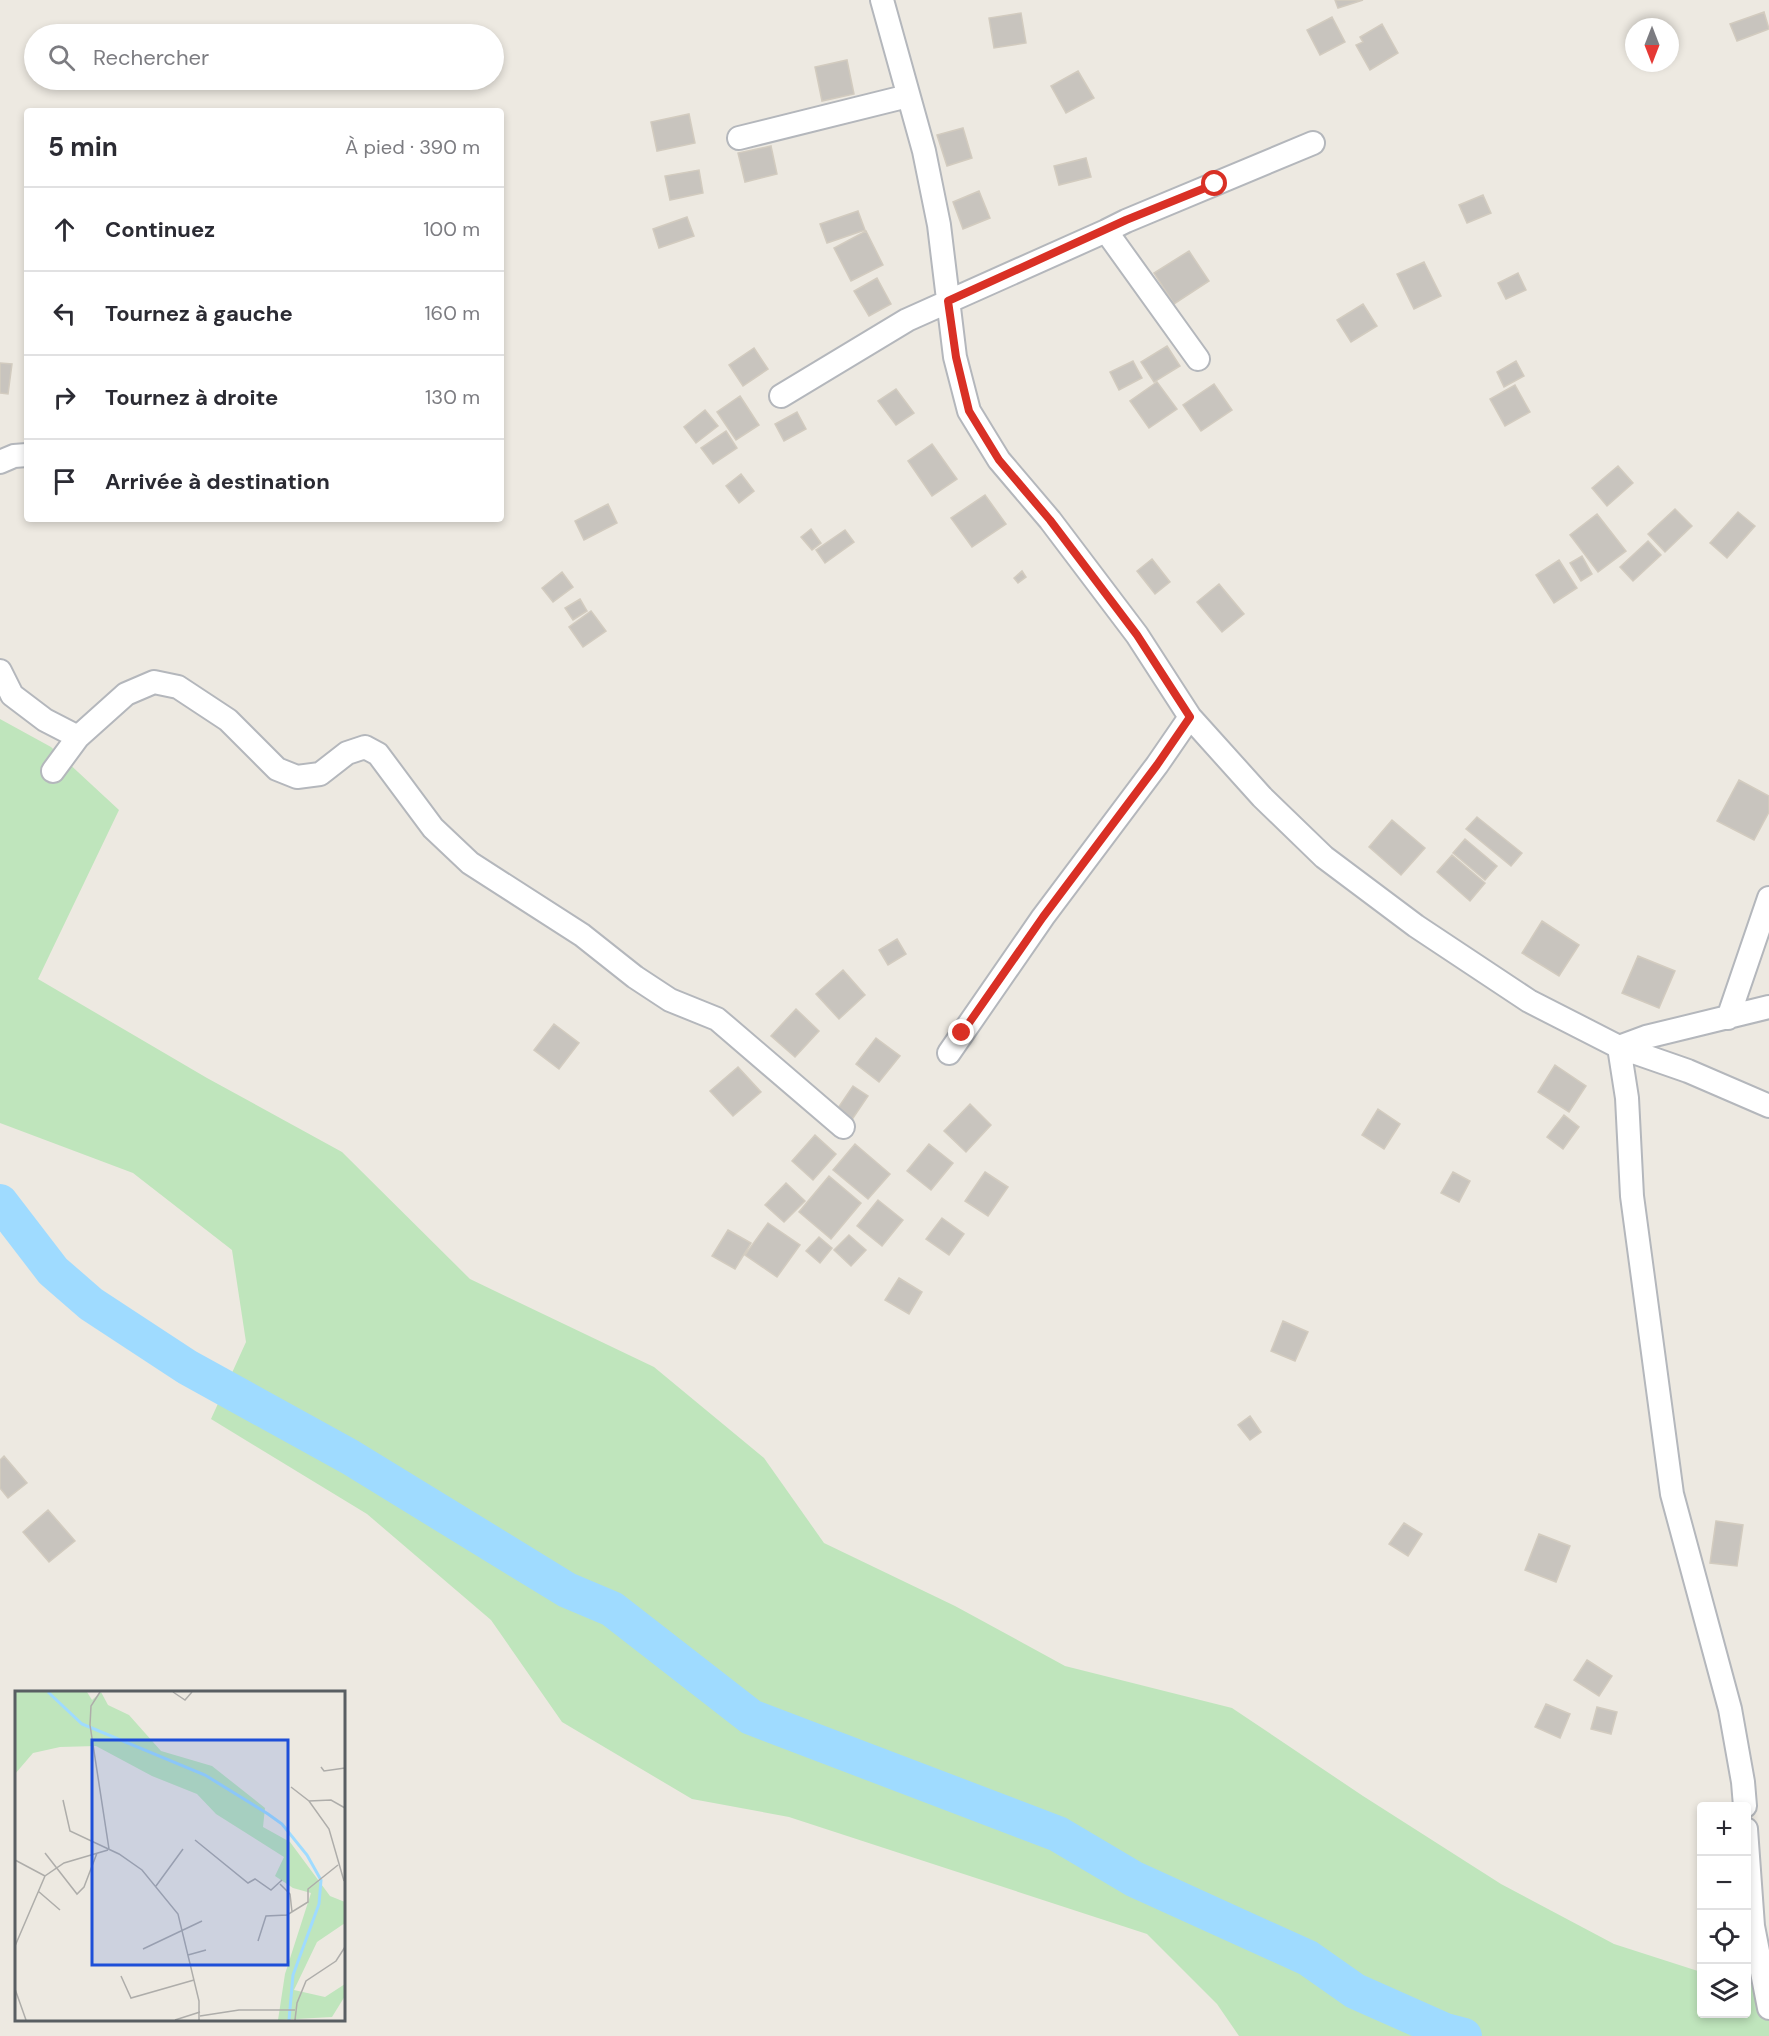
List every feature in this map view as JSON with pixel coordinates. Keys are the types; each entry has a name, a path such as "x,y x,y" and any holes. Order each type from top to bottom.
{"street":[{"path":"882,0 927,162 939,225 956,357 969,411 999,460 1050,520 1137,635 1190,717 1262,797 1324,857 1416,926 1529,1001 1619,1047 1688,1071 1769,1106"},
{"path":"739,138 908,96"},
{"path":"781,396 907,320 1126,220 1312,143"},
{"path":"1106,231 1198,359"},
{"path":"0,462 14,456 24,455"},
{"path":"0,671 12,695 45,720 78,737"},
{"path":"53,771 78,737 126,694 154,682 178,687 195,698 228,720 277,769 297,777 320,774 347,753 364,747 378,754 433,828 470,863 582,935 635,977 670,1000 717,1019 843,1127"},
{"path":"949,1053 1043,917 1157,765 1190,717"},
{"path":"1728,1018 1769,898"},
{"path":"1619,1047 1646,1036 1769,1007"},
{"path":"1619,1047 1627,1098 1632,1196 1672,1494 1730,1709 1745,1802"},
{"path":"1748,1856 1753,1926 1769,2008"}],"green space":[{"path":"0,719 51,747 119,810 38,979 207,1078 342,1152 470,1279 654,1367 764,1458 824,1543 955,1606 1065,1666 1232,1708 1363,1796 1501,1884 1614,1944 1697,1971 1697,2018 1751,2018 1751,1984 1769,1986 1769,2036 1239,2036 1217,2004 1147,1934 789,1817 692,1799 562,1722 491,1620 367,1514 211,1419 246,1342 232,1250 133,1173 0,1123"}],"building":[{"path":"1335,0 1363,0 1338,8"},
{"path":"1764,12 1769,29 1737,41 1730,24"},
{"path":"1021,13 1026,43 994,48 989,18"},
{"path":"1332,17 1345,42 1320,55 1307,30"},
{"path":"1382,24 1398,53 1370,70 1356,45 1363,42 1360,37"},
{"path":"847,60 854,94 822,101 815,67"},
{"path":"1078,71 1094,98 1066,113 1051,86"},
{"path":"689,114 695,143 657,151 651,122"},
{"path":"963,128 972,158 947,166 937,135"},
{"path":"771,146 777,174 745,182 738,153"},
{"path":"1086,158 1091,177 1059,185 1054,166"},
{"path":"699,170 703,193 670,200 665,176"},
{"path":"979,191 990,218 963,229 953,202"},
{"path":"1483,195 1491,213 1467,223 1459,205"},
{"path":"858,211 865,230 827,243 820,224"},
{"path":"687,217 694,236 659,248 653,229"},
{"path":"866,231 883,265 851,281 834,248"},
{"path":"1189,251 1209,281 1174,304 1154,273"},
{"path":"1424,262 1441,296 1414,309 1397,274"},
{"path":"1518,273 1526,290 1506,299 1498,283"},
{"path":"877,278 891,304 869,316 854,291"},
{"path":"1363,304 1377,326 1351,342 1337,320"},
{"path":"1167,346 1180,366 1154,382 1141,362"},
{"path":"754,348 768,369 743,386 729,365"},
{"path":"1133,361 1142,378 1119,390 1110,372"},
{"path":"1516,361 1524,376 1504,387 1497,372"},
{"path":"0,363 12,364 8,394 0,393"},
{"path":"1157,382 1177,409 1149,428 1130,401"},
{"path":"1214,384 1232,410 1201,431 1183,405"},
{"path":"1515,385 1530,412 1505,426 1490,399"},
{"path":"896,389 914,413 896,425 878,401"},
{"path":"740,396 759,425 736,440 717,412"},
{"path":"705,410 718,426 696,443 684,427"},
{"path":"797,412 806,429 784,441 775,424"},
{"path":"726,431 737,448 713,464 701,448"},
{"path":"932,444 957,479 932,496 908,461"},
{"path":"1618,466 1633,483 1607,506 1592,488"},
{"path":"741,474 754,491 739,503 726,486"},
{"path":"985,495 1006,524 972,547 951,518"},
{"path":"608,504 617,523 584,540 575,521"},
{"path":"1675,509 1692,526 1665,552 1648,534"},
{"path":"1738,512 1755,526 1727,558 1710,543"},
{"path":"1597,514 1626,551 1598,572 1570,535"},
{"path":"811,529 821,543 812,550 801,537"},
{"path":"845,530 854,542 825,563 816,550"},
{"path":"1648,541 1661,555 1633,581 1620,567"},
{"path":"1582,556 1592,574 1581,581 1570,563"},
{"path":"1152,559 1170,582 1155,594 1137,571"},
{"path":"1559,560 1577,588 1554,603 1536,575"},
{"path":"1022,571 1026,577 1018,583 1014,578"},
{"path":"562,572 573,587 553,602 542,588"},
{"path":"1219,584 1244,614 1222,632 1197,602"},
{"path":"580,599 587,611 573,620 565,608"},
{"path":"591,611 606,631 583,647 569,627"},
{"path":"1739,780 1769,796 1769,812 1754,840 1717,821"},
{"path":"1477,817 1522,853 1511,866 1466,829"},
{"path":"1392,820 1425,848 1401,875 1369,847"},
{"path":"1465,839 1497,866 1485,880 1453,853"},
{"path":"1452,855 1485,883 1470,901 1437,872"},
{"path":"1542,921 1579,945 1559,976 1522,953"},
{"path":"897,939 906,954 888,965 879,950"},
{"path":"1638,956 1675,971 1659,1008 1622,993"},
{"path":"843,970 865,995 839,1019 816,994"},
{"path":"796,1009 819,1031 795,1057 771,1036"},
{"path":"554,1024 579,1043 559,1069 534,1050"},
{"path":"876,1038 900,1056 879,1082 856,1064"},
{"path":"1555,1065 1586,1086 1569,1112 1538,1092"},
{"path":"738,1067 761,1092 733,1116 710,1091"},
{"path":"853,1086 868,1096 851,1121 836,1111"},
{"path":"970,1104 991,1125 966,1152 944,1131"},
{"path":"1378,1109 1400,1124 1384,1149 1362,1135"},
{"path":"1564,1115 1579,1127 1563,1149 1547,1137"},
{"path":"815,1135 836,1154 813,1180 792,1161"},
{"path":"855,1144 890,1174 868,1199 833,1170"},
{"path":"929,1144 953,1163 931,1190 907,1171"},
{"path":"985,1172 1008,1187 988,1216 965,1201"},
{"path":"1453,1172 1470,1181 1459,1202 1441,1193"},
{"path":"829,1176 861,1203 831,1239 799,1212"},
{"path":"786,1183 805,1201 784,1222 765,1205"},
{"path":"878,1200 903,1220 882,1246 857,1226"},
{"path":"942,1218 964,1234 949,1255 926,1239"},
{"path":"768,1223 800,1245 777,1277 745,1255"},
{"path":"728,1230 751,1243 735,1269 712,1256"},
{"path":"849,1235 866,1250 851,1266 834,1250"},
{"path":"819,1237 832,1248 820,1263 806,1251"},
{"path":"899,1278 922,1292 909,1314 885,1300"},
{"path":"1283,1321 1308,1332 1295,1361 1271,1351"},
{"path":"1250,1416 1261,1432 1250,1440 1238,1425"},
{"path":"4,1456 27,1483 8,1498 0,1488 0,1460"},
{"path":"48,1510 75,1541 49,1562 23,1532"},
{"path":"1716,1521 1743,1525 1737,1566 1710,1563"},
{"path":"1404,1523 1422,1534 1408,1556 1389,1544"},
{"path":"1539,1534 1570,1546 1556,1582 1525,1570"},
{"path":"1587,1660 1612,1676 1599,1696 1574,1680"},
{"path":"1546,1704 1570,1714 1560,1738 1535,1727"},
{"path":"1597,1707 1617,1712 1611,1734 1591,1729"}],"waterway":[{"path":"0,1202 53,1271 91,1304 187,1367 350,1457 567,1590 612,1609 751,1717 1058,1834 1134,1879 1308,1958 1355,1991 1445,2031 1464,2036"}],"route":[{"path":"962,1033 1043,917 1157,765 1190,717 1137,635 1050,520 999,460 969,411 956,357 948,301 1126,220 1215,184"}]}
